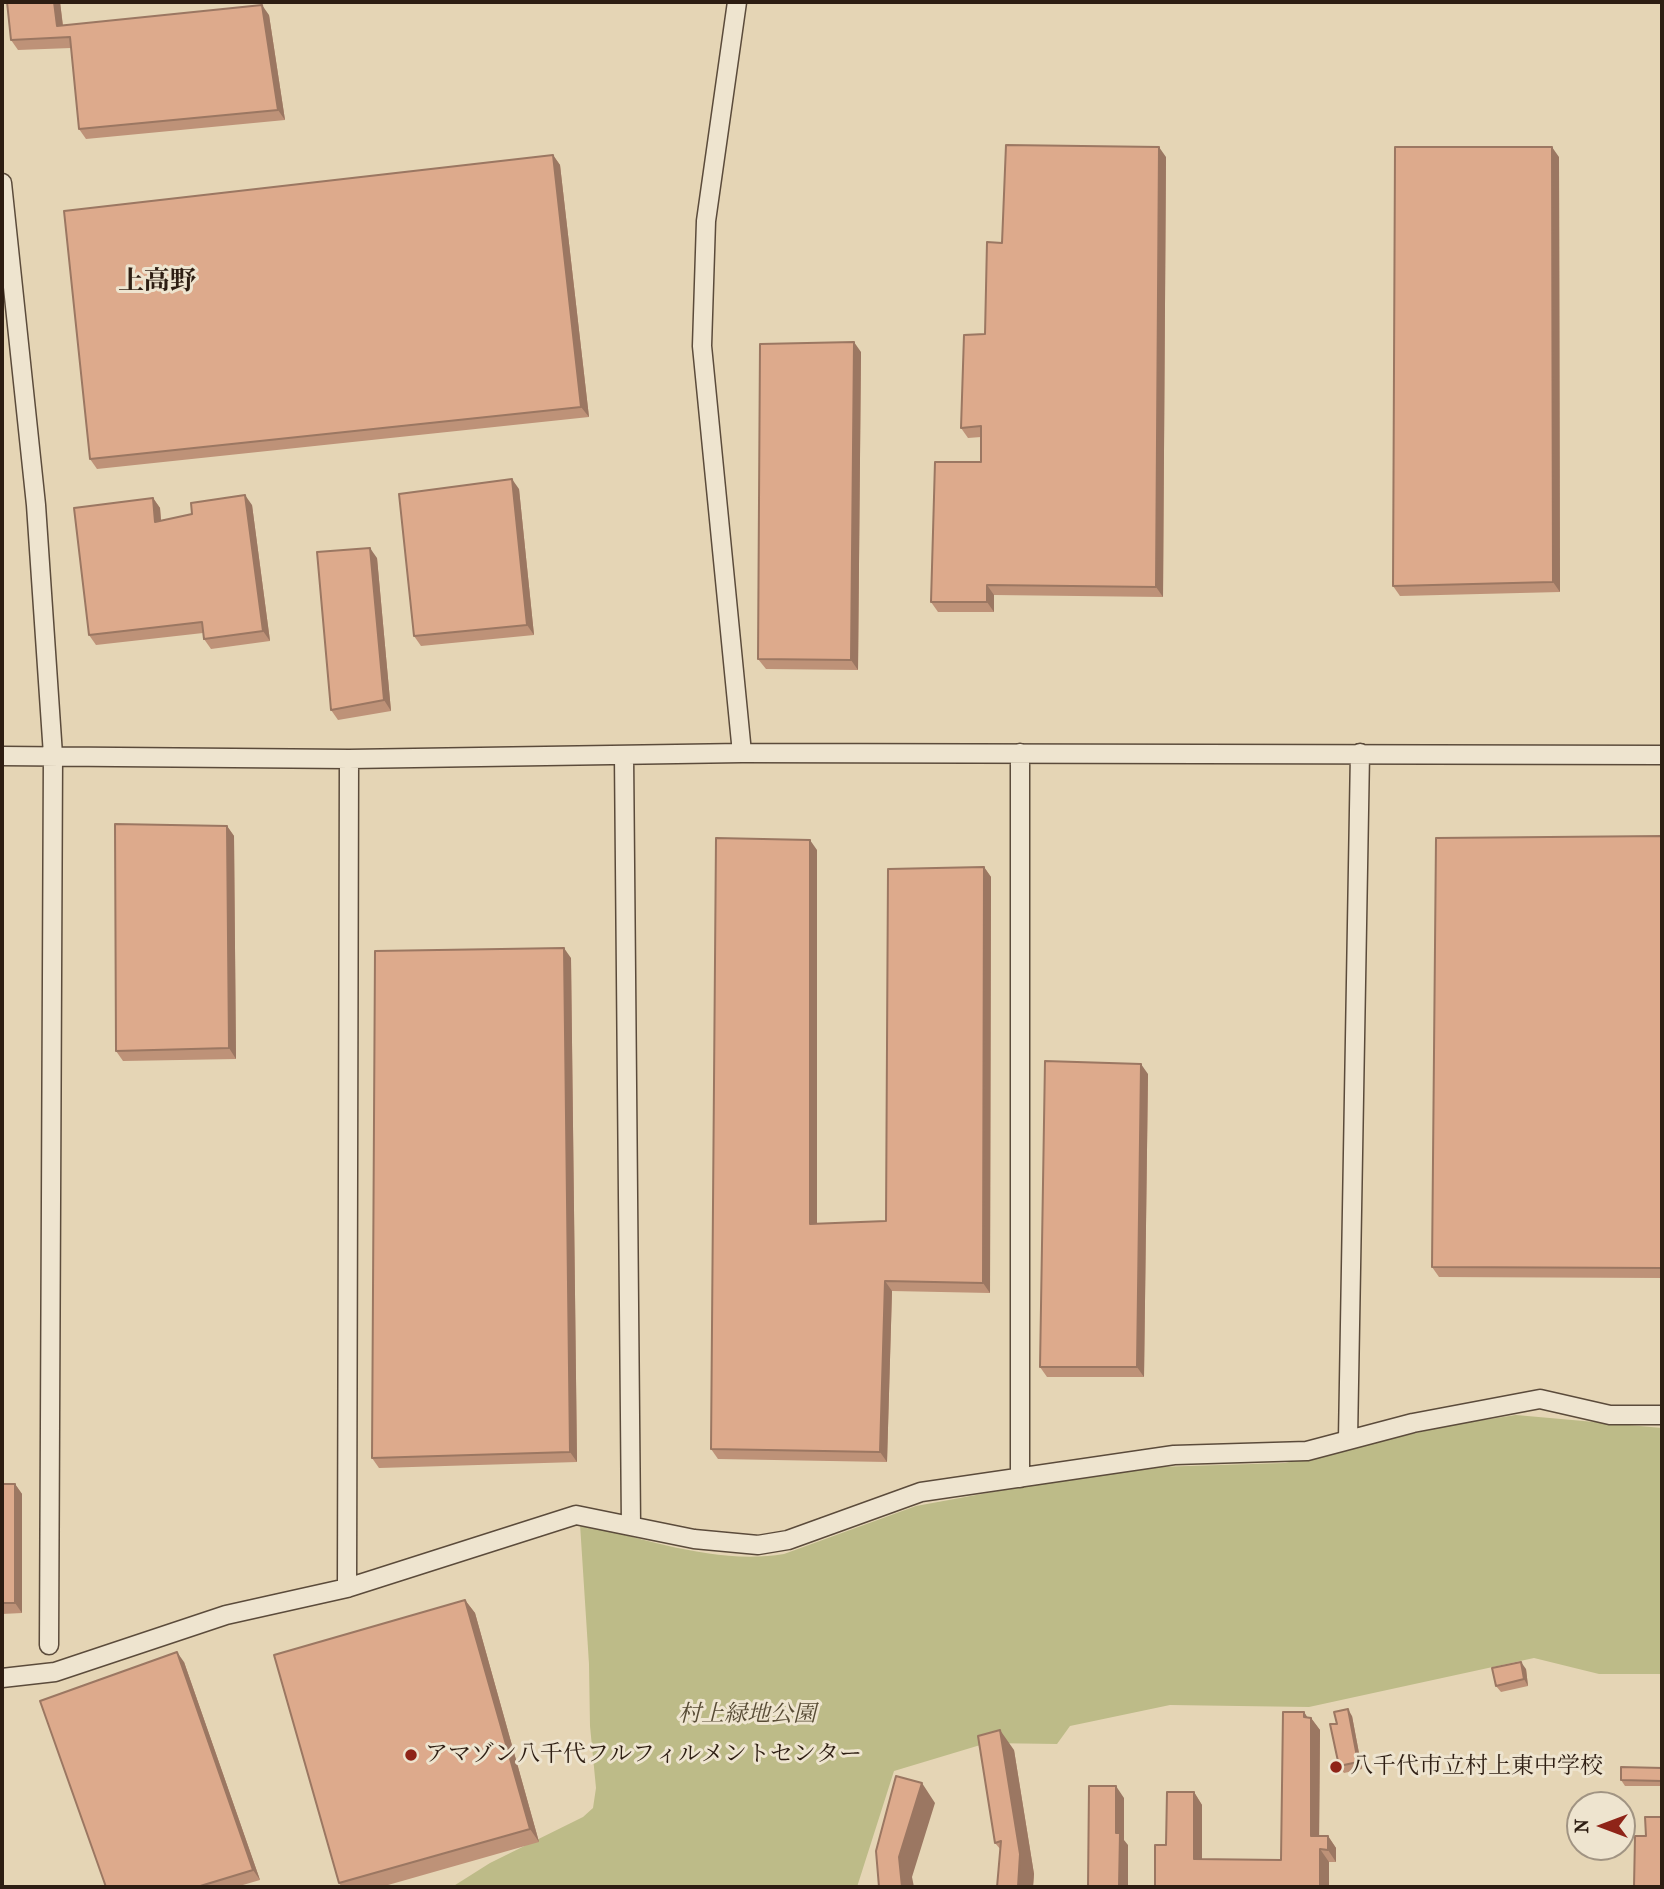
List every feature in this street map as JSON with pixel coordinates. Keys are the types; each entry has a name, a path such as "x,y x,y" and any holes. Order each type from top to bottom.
{"street":[{"path":"737,2 706,221 702,346 742,753"},
{"path":"2,183 36,505 53,755 49,1644"},
{"path":"2,756 349,759 742,753 1662,755"},
{"path":"1020,753 1020,1478"},
{"path":"1348,1439 1360,753"},
{"path":"624,755 631,1526"},
{"path":"347,1588 349,759"},
{"path":"2,1678 55,1672 226,1615 347,1588 576,1515 694,1539 758,1545 788,1539 921,1492 1174,1455 1307,1451 1413,1423 1540,1399 1609,1415 1662,1415"}],"green space":[{"name":"村上緑地公園","path":"1516,1415 1662,1428 1662,1674 1599,1674 1534,1658 1309,1707 1170,1705 1070,1726 1057,1744 987,1743 894,1771 857,1887 452,1887 490,1863 583,1817 593,1808 596,1788 590,1726 580,1524 707,1553 733,1556 784,1554 916,1506 1124,1468 1285,1463 1451,1425"}],"building":[{"path":"7,2 54,2 57,26 262,5 278,110 79,129 70,37 11,40"},
{"path":"1006,145 1159,147 1156,587 987,585 987,602 931,602 935,462 981,462 981,426 961,428 964,335 985,334 987,242 1002,243"},
{"path":"1395,147 1552,147 1553,582 1393,586"},
{"path":"553,155 581,407 90,459 64,211"},
{"path":"854,342 851,660 758,659 760,344"},
{"path":"512,479 527,625 414,636 399,494"},
{"path":"245,495 263,631 204,639 202,622 89,635 74,508 153,498 155,522 192,514 191,503"},
{"path":"370,548 384,700 331,710 317,552"},
{"path":"115,824 227,826 229,1048 116,1051"},
{"path":"1662,836 1662,1268 1432,1267 1436,838"},
{"path":"716,838 810,840 810,1224 886,1221 888,869 984,867 983,1283 885,1281 880,1452 711,1449"},
{"path":"564,948 570,1452 372,1458 375,951"},
{"path":"1045,1061 1141,1064 1137,1367 1040,1367"},
{"path":"2,1484 15,1484 15,1603 2,1603"},
{"name":"アマゾン八千代フルフィルメントセンター","path":"465,1600 530,1829 339,1883 274,1655"},
{"path":"177,1652 253,1870 197,1887 106,1887 40,1701"},
{"path":"1521,1662 1524,1679 1496,1686 1492,1668"},
{"path":"1348,1709 1358,1762 1339,1766 1330,1724 1337,1724 1334,1712"},
{"path":"1283,1712 1304,1712 1304,1717 1311,1718 1311,1836 1328,1836 1328,1850 1320,1849 1320,1887 1155,1887 1155,1845 1166,1845 1167,1792 1194,1792 1194,1859 1281,1860"},
{"path":"1000,1730 1020,1854 1018,1887 997,1887 1001,1841 995,1843 978,1736"},
{"path":"1621,1767 1662,1768 1662,1781 1621,1780"},
{"path":"896,1776 922,1783 899,1857 902,1887 879,1887 876,1851"},
{"path":"1089,1786 1116,1786 1116,1833 1120,1833 1119,1887 1088,1887"},
{"path":"1645,1817 1661,1817 1662,1887 1634,1887 1636,1836 1646,1836"}],"place":[{"name":"アマゾン八千代フルフィルメントセンター","path":"411,1755"},
{"name":"八千代市立村上東中学校","path":"1336,1767"}],"district":[{"name":"上高野","path":"157,283"}]}
